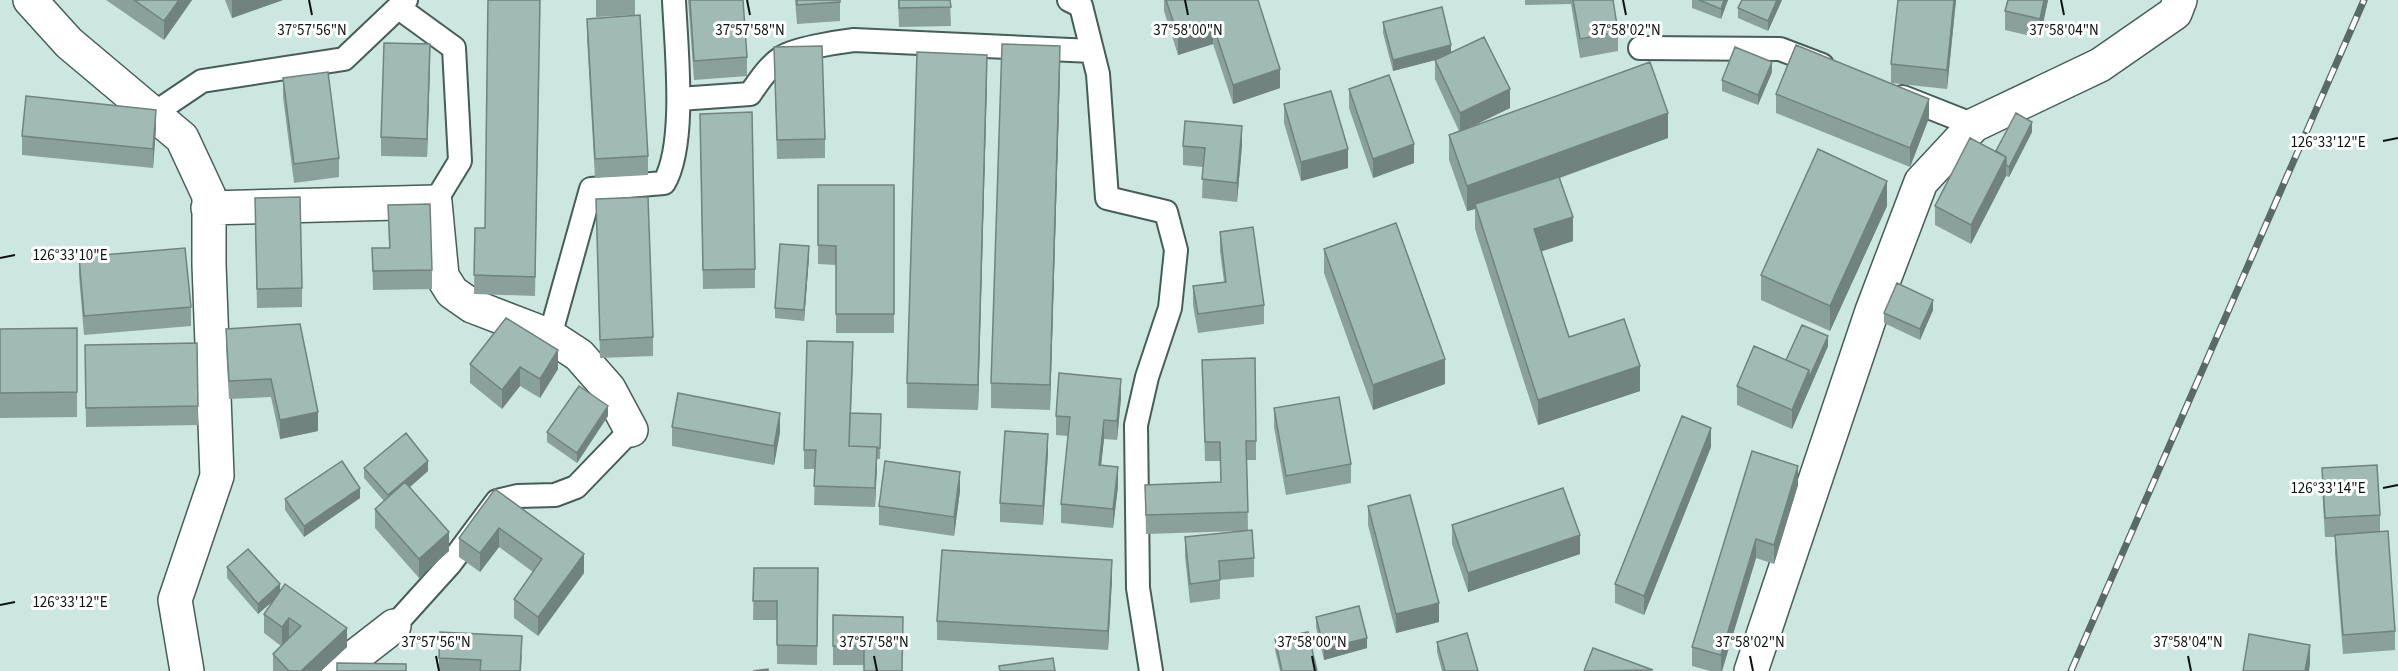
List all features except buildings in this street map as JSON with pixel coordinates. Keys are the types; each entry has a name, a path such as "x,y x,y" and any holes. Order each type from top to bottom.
{"street":[{"path":"30,0 69,43 182,138 209,196 209,265 217,476 175,600 187,671"},
{"path":"1752,671 1872,311 1921,182 1974,125 2100,65 2175,13 2180,0"},
{"path":"208,207 435,202 442,276 452,292 472,306 550,336 579,355 609,389 631,430"},
{"path":"336,671 394,626"}],"lane":[{"path":"550,336 591,189 664,183 672,170 679,99 674,0"},
{"path":"1069,0 1081,6 1098,74 1107,198 1166,212 1176,250 1170,308 1147,377 1136,425 1138,588 1151,671"},
{"path":"153,114 202,81 344,59 403,4 454,48 460,161 435,202"},
{"path":"679,99 750,93 782,56 854,40 1092,51"},
{"path":"1640,48 1780,49 1845,74"},
{"path":"1888,91 1974,125"},
{"path":"394,626 450,564 496,501 518,496 555,495 576,487 631,430"}],"railway":[{"path":"2071,671 2364,0"}]}
